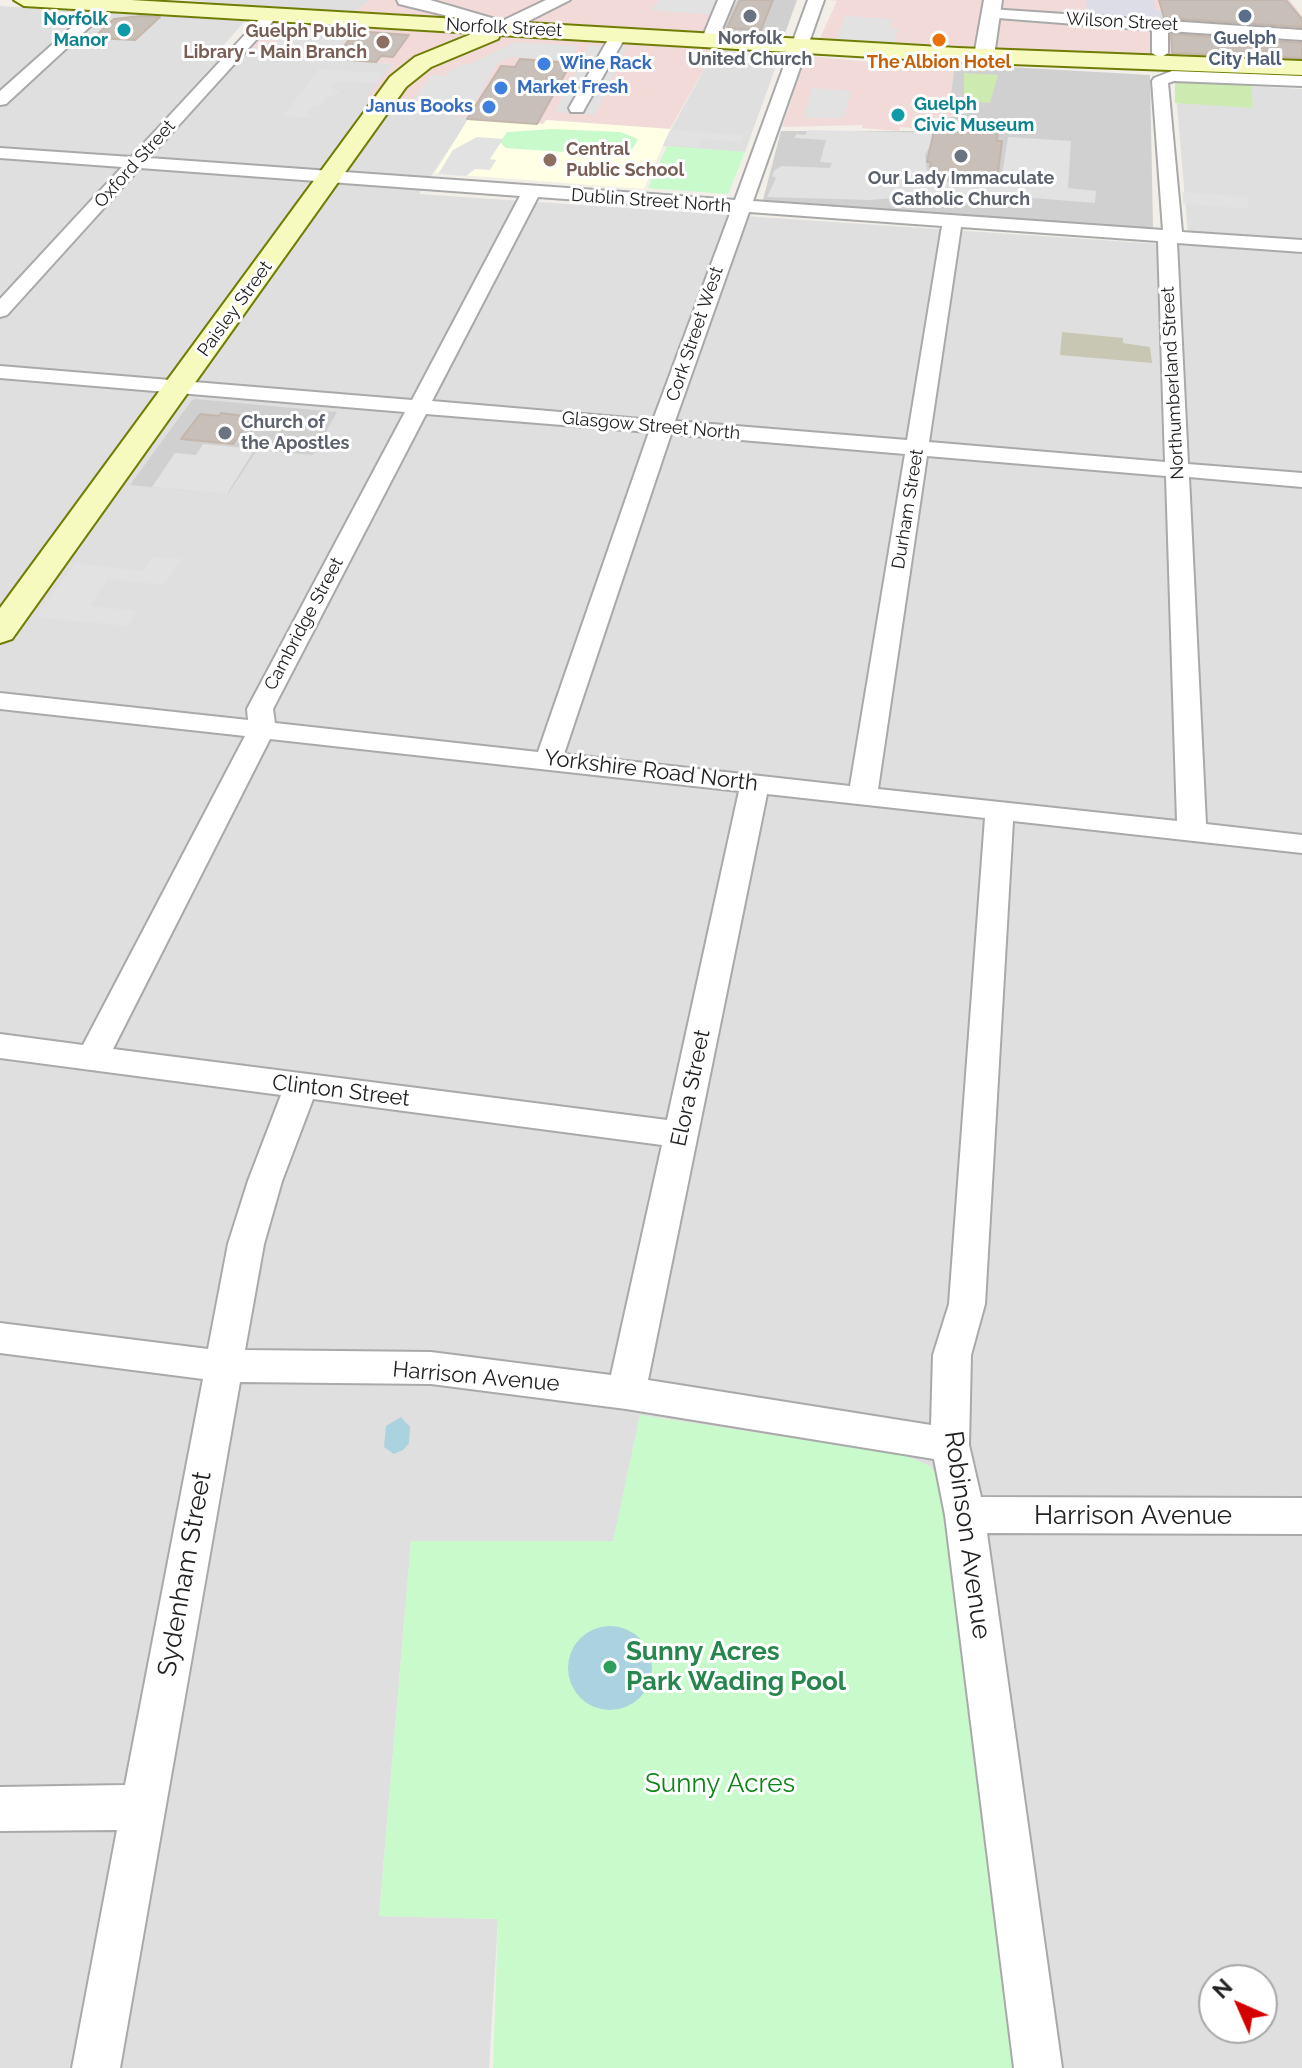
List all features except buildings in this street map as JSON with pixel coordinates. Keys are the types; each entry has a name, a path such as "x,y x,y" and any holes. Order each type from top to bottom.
{"main road":[{"name":"Norfolk Street","path":"24,0 984,56 1014,61 1302,70"},
{"name":"Paisley Street","path":"0,632 405,75 430,58 503,28"}],"street":[{"path":"406,0 476,17 503,28 561,0"},
{"path":"709,41 726,0"},
{"name":"Cork Street West","path":"549,759 662,427 816,0"},
{"path":"0,100 104,6"},
{"path":"984,56 992,7"},
{"name":"Wilson Street","path":"992,7 1115,13 1167,24 1302,35"},
{"name":"Oxford Street","path":"0,311 270,16"},
{"path":"1160,53 1167,24"},
{"path":"577,108 618,36"},
{"name":"Northumberland Street","path":"1192,831 1167,237 1173,232 1160,81 1172,76 1302,81"},
{"name":"Dublin Street North","path":"0,153 1302,246"},
{"name":"Cambridge Street","path":"92,1059 262,729 260,709 531,193"},
{"name":"Durham Street","path":"863,795 952,223"},
{"name":"Glasgow Street North","path":"0,372 1302,480"},
{"name":"Yorkshire Road North","path":"0,701 1302,844"},
{"name":"Elora Street","path":"626,1393 755,784"},
{"name":"Robinson Avenue","path":"1000,809 967,1304 952,1355 950,1445 965,1515 1038,2068"},
{"name":"Clinton Street","path":"0,1046 681,1135"},
{"name":"Sydenham Street","path":"96,2068 246,1244 265,1181 301,1086"},
{"name":"Harrison Avenue","path":"0,1338 222,1366 431,1368 626,1393 950,1445"},
{"name":"Harrison Avenue","path":"965,1515 1302,1516"},
{"path":"0,1809 143,1807"}],"shaded area":[{"path":"189,0 370,0 351,15"},
{"path":"370,0 720,0 705,31 715,50 670,129 547,120 544,124 396,110 402,98 369,95 393,64 326,59 329,53 249,48 275,21 351,15"},
{"path":"659,0 720,0 712,15 651,10"},
{"path":"737,0 797,0 784,36 718,32"},
{"path":"827,0 1290,0 1302,16 1302,65 820,38 837,1"},
{"path":"1087,0 1154,0 1155,10 1191,13 1190,23 1085,16"},
{"path":"0,6 245,21 222,47 329,53 326,59 394,64 370,95 403,98 397,110 471,116 419,194 1189,246 1175,82 1302,89 1302,2068 1018,2068 904,1456 640,1415 614,1541 411,1542 379,1916 498,1919 489,2068 0,2068"},
{"path":"845,16 893,19 890,27 898,28 894,43 837,39"},
{"path":"288,27 354,31 336,53 269,49"},
{"path":"515,42 578,46 570,61 512,57 497,64 468,114 442,113 445,108 434,107 436,101 413,100 431,75 451,76 445,72 469,65"},
{"path":"589,45 627,47 595,115 555,112"},
{"path":"715,50 780,55 745,152 662,146"},
{"path":"805,58 890,64 955,64 950,101 967,106 966,113 952,115 921,129 900,127 899,131 862,128 862,125 782,127"},
{"path":"955,64 1150,75 1153,227 1142,229 763,200 781,131 920,131 945,118 966,113 967,106 950,101"},
{"path":"319,69 384,73 377,83 336,82 331,89 340,90 335,96 328,96 322,105 315,105 307,114 313,116 311,118 283,116"},
{"path":"812,88 851,91 844,118 804,118"},
{"name":"Central Public School","path":"468,119 543,124 546,120 670,129 644,189 435,173"},
{"path":"671,130 743,135 741,142 702,139 698,147 665,145"},
{"path":"808,130 937,133 925,155 927,171 957,186 983,184 1002,175 1008,137 1071,141 1068,188 1096,191 1095,203 1033,198 943,199 941,194 870,200 767,197 776,178 772,176 774,171 781,166 830,168 832,163 820,162 826,140 795,138 796,134 805,135"},
{"path":"477,137 503,139 490,159 496,160 490,170 475,169 466,176 438,174 453,150"},
{"path":"1183,192 1247,197 1248,209 1183,203"},
{"path":"1062,332 1123,338 1123,343 1150,347 1152,363 1060,355"},
{"path":"192,400 337,412 313,455 257,450 228,494 130,485"},
{"path":"203,444 255,449 227,494 152,487 175,453 196,455"},
{"path":"153,557 182,559 164,585 108,579 90,606 137,611 127,626 35,617 75,563 142,571"}],"green space":[{"path":"964,73 998,75 990,103 964,101"},
{"path":"1184,81 1251,84 1253,108 1175,103 1175,85"},
{"path":"553,129 620,132 638,139 633,148 621,156 506,148 500,142 507,132"},
{"path":"667,146 745,152 728,194 648,188"},
{"name":"Sunny Acres","path":"640,1415 904,1455 930,1466 942,1482 1018,2068 493,2068 498,1919 379,1916 411,1541 613,1541"}],"water":[{"path":"401,1417 410,1427 409,1443 394,1454 384,1447 386,1426"},
{"name":"Sunny Acres Park Wading Pool","path":"610,1626 626,1629 640,1638 649,1652 652,1668 649,1684 640,1698 626,1707 610,1710 594,1707 580,1698 571,1684 568,1668 571,1652 580,1638 594,1629"}],"place":[{"name":"Norfolk United Church","path":"750,16"},
{"name":"Guelph City Hall","path":"1245,16"},
{"name":"Norfolk Manor","path":"124,30"},
{"name":"The Albion Hotel","path":"939,40"},
{"name":"Guelph Public Library - Main Branch","path":"383,42"},
{"name":"Wine Rack","path":"544,64"},
{"name":"Market Fresh","path":"501,88"},
{"name":"Janus Books","path":"489,107"},
{"name":"Guelph Civic Museum","path":"898,115"},
{"name":"Our Lady Immaculate Catholic Church","path":"961,156"},
{"name":"Central Public School","path":"550,160"},
{"name":"Church of the Apostles","path":"225,433"},
{"name":"Sunny Acres Park Wading Pool","path":"610,1667"}]}
